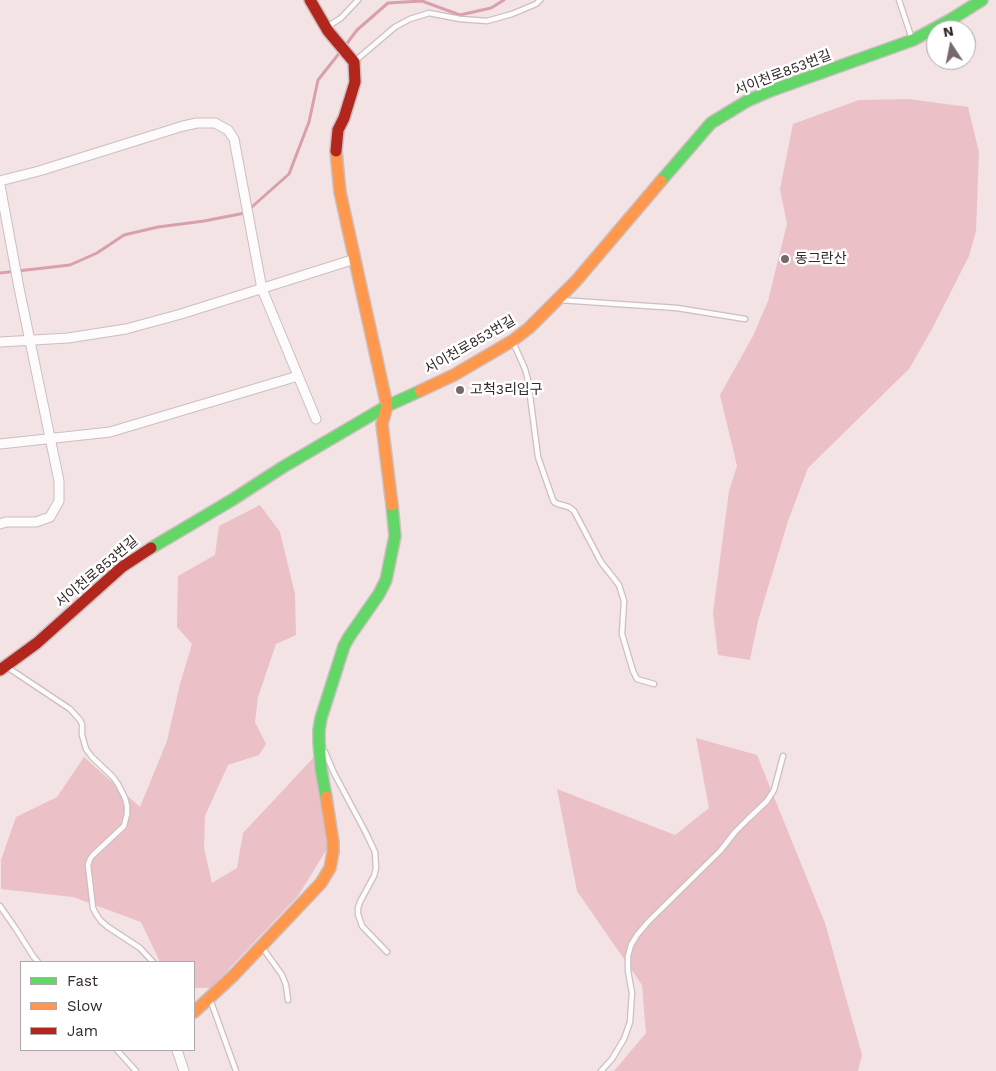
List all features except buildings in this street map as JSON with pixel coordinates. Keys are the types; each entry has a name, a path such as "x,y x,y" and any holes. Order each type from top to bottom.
{"street":[{"name":"서이천로853번길","path":"3,668 37,643 140,554 387,406 454,375 512,341 529,328 595,259 700,135 720,116 770,91 913,40 982,0"},
{"path":"195,1011 321,883 330,868 333,842 321,769 319,730 321,718 344,646 379,594 386,580 395,536 382,424 387,406 340,192 336,153 338,130 344,118 354,82 353,60 329,30 313,1"},
{"path":"0,524 6,522 36,522 50,516 59,501 59,481 14,263 0,183 184,126 197,123 215,123 228,130 234,138 262,289 316,419"},
{"path":"0,342 68,338 126,329 181,314 355,259"},
{"path":"0,444 110,432 298,376"},
{"path":"177,1051 184,1071"}],"lane":[{"path":"329,30 358,0"},
{"path":"353,60 395,27 410,19 429,14 487,22 512,14 536,4 540,0"},
{"path":"899,0 913,40"},
{"path":"557,300 676,308 745,319"},
{"path":"512,341 526,368 538,457 554,502 569,507 574,511 601,562 619,585 624,602 622,634 633,672 638,679 654,684"},
{"path":"3,668 70,709 76,715 82,724 82,735 86,750 113,777 122,791 127,806 124,826 93,855 88,865 93,908 101,921 140,948 152,961"},
{"path":"319,741 372,845 376,868 374,876 360,902 358,914 362,926 386,952"},
{"path":"601,1071 612,1059 624,1039 630,1022 632,993 628,971 628,956 631,945 648,922 721,850 735,832 768,801 774,790 783,756"},
{"path":"0,906 37,961"},
{"path":"261,946 282,975 286,985 288,1000"},
{"path":"209,998 236,1071"},
{"path":"118,1051 136,1071"}],"shaded area":[{"path":"908,99 968,107 979,152 976,231 969,256 932,329 909,369 808,468 788,521 758,621 750,660 718,655 713,613 729,491 737,466 720,395 753,336 768,301 787,224 780,189 793,124 859,100"},
{"path":"260,505 280,532 295,594 296,635 276,644 258,697 255,722 266,744 259,755 228,765 205,816 204,848 212,883 237,868 243,833 315,756 327,849 298,896 211,988 195,988 195,961 160,961 141,922 73,897 1,889 1,860 16,817 57,797 84,757 140,807 167,741 180,684 192,644 177,627 178,576 215,555 219,526"},
{"path":"696,738 757,755 825,923 862,1055 858,1071 614,1071 646,1033 642,985 577,891 557,789 675,835 709,808"}],"waterway":[{"path":"345,46 357,30 388,3 422,1 460,15 491,8 504,0"},
{"path":"0,273 70,265 97,253 124,235 158,227 245,213 289,174 309,122 318,80 341,51"}],"traffic: fast":[{"path":"661,181 711,123 747,101 913,40 982,0"},
{"path":"151,548 387,406 420,391"},
{"path":"326,797 319,741 321,718 344,646 379,594 386,580 395,536 392,505"}],"traffic: slow":[{"path":"336,151 340,192 387,406 382,424 392,505"},
{"path":"420,391 454,375 512,341 529,328 576,281 661,181"},
{"path":"195,1011 234,975 321,883 330,868 333,852 326,797"}],"traffic: jam":[{"path":"310,0 328,31 354,62 355,82 344,118 338,130 336,151"},
{"path":"0,670 37,643 122,567 151,548"}],"place":[{"name":"동그란산","path":"785,259"},
{"name":"고척3리입구","path":"460,390"}]}
